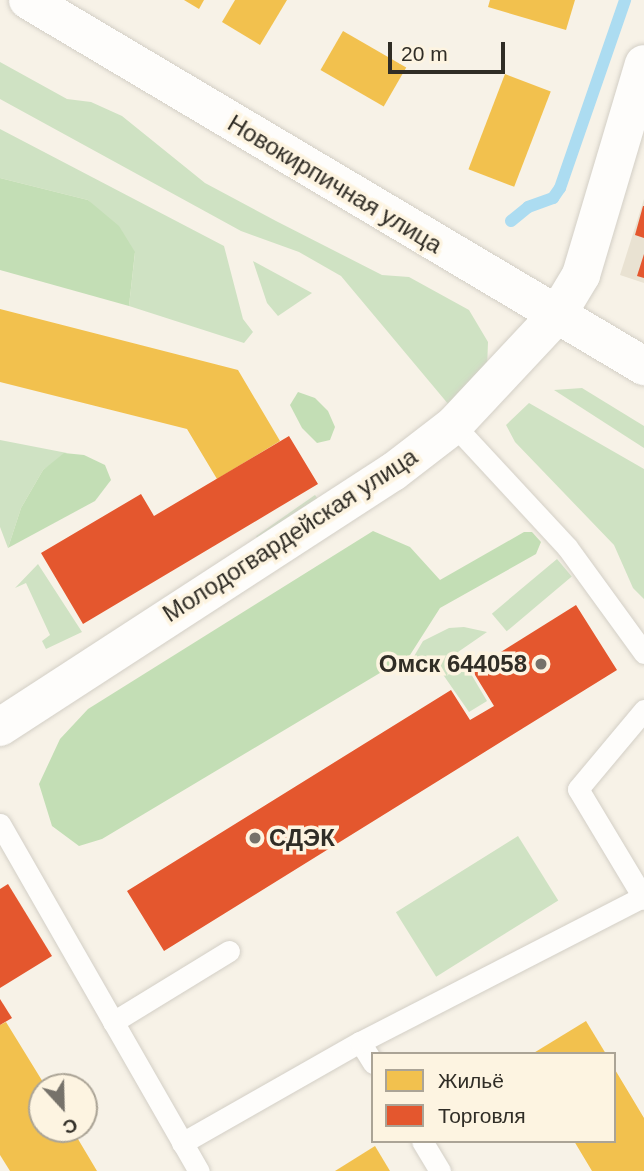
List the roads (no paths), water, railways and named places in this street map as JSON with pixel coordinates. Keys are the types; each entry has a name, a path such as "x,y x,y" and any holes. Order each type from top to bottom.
{"street":[{"name":"Новокирпичная улица","path":"28,0 644,366"},
{"name":"Молодогвардейская улица","path":"0,727 393,472 454,425 556,315 581,275 644,64"}],"lane":[{"path":"454,425 566,547 644,653"},
{"path":"182,1143 360,1042 643,898 578,789 644,710"},
{"path":"0,824 199,1171"},
{"path":"113,1022 229,951"},
{"path":"360,1042 371,1060"},
{"path":"423,1143 440,1171"}],"waterway":[{"path":"511,221 528,207 553,198 560,188 625,0"}],"place":[{"name":"Омск 644058","path":"541,664"},
{"name":"СДЭК","path":"255,838"}]}
